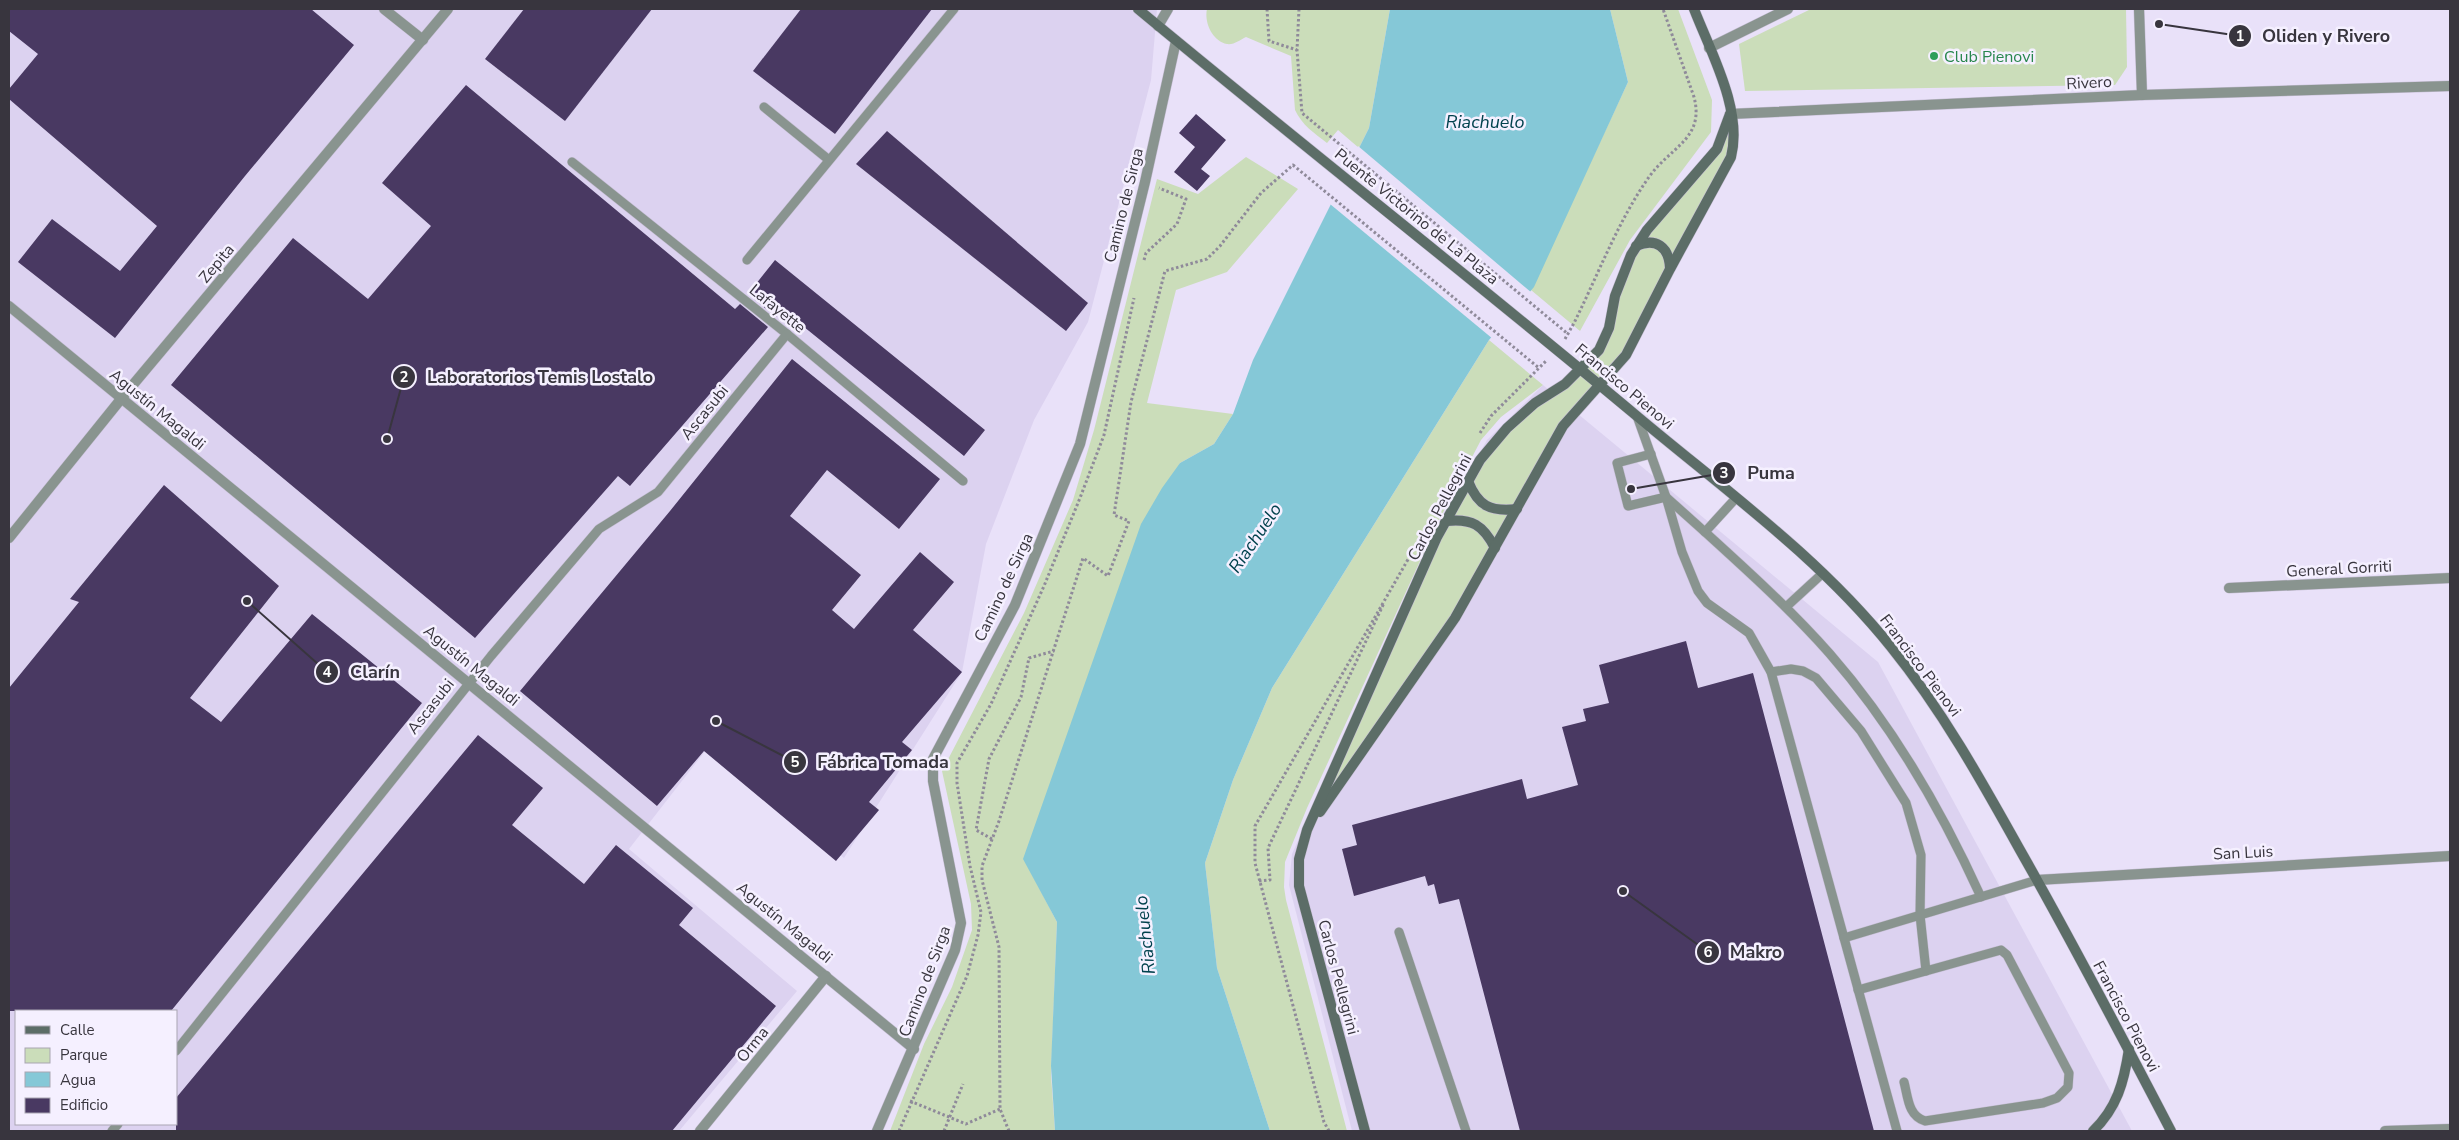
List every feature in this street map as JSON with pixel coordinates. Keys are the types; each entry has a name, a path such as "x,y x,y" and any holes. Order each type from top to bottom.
{"street":[{"path":"384,9 423,40"},
{"name":"Zepita","path":"9,538 121,399 448,9"},
{"name":"Puente Victorino de La Plaza","path":"1138,9 1520,320"},
{"path":"1158,26 1168,9"},
{"name":"Carlos Pellegrini","path":"1307,830 1455,618 1563,426 1626,355 1731,157 1735,142 1728,94 1694,9"},
{"path":"1709,48 1788,9"},
{"path":"2139,9 2142,95"},
{"name":"Camino de Sirga","path":"878,1131 955,950 962,923 933,781 934,759 1015,605 1080,444 1144,182 1176,41"},
{"name":"Rivero","path":"1730,114 2142,95 2450,86"},
{"name":"Carlos Pellegrini","path":"1365,1131 1299,886 1299,859 1307,830 1446,521 1480,460 1507,428 1535,403 1565,384 1581,369 1605,340 1624,268 1636,246 1717,149 1730,114"},
{"path":"1636,246 1646,241 1656,242 1665,248 1669,257 1670,269"},
{"name":"Agustín Magaldi","path":"9,306 914,1049"},
{"name":"Francisco Pienovi","path":"1520,320 1736,498 1823,573 1861,610 1924,690 1968,758 2037,880 2171,1131"},
{"path":"1468,481 1474,496 1486,506 1501,511 1517,509"},
{"path":"1446,521 1462,519 1476,524 1488,534 1495,548"},
{"name":"General Gorriti","path":"2229,588 2450,578"},
{"name":"San Luis","path":"2037,880 2450,856"},
{"name":"Orma","path":"700,1131 826,976"},
{"path":"2093,1131 2112,1108 2120,1092 2129,1050"},
{"path":"2385,1131 2450,1129"}],"lane":[{"path":"746,260 954,9"},
{"path":"764,107 829,160"},
{"name":"Lafayette","path":"572,162 787,334 963,481"},
{"name":"Ascasubi","path":"178,1048 469,682 599,529 658,492 787,334"},
{"path":"1637,416 1666,497 1682,552 1698,591 1707,603 1748,633 1772,672 1897,1131"},
{"path":"1650,454 1617,463 1628,506 1666,497"},
{"path":"1666,497 1786,607 1830,654 1866,698 1910,762 1957,845 1981,897"},
{"path":"1705,532 1736,498"},
{"path":"1786,607 1823,573"},
{"path":"1772,672 1797,670 1816,678 1846,711 1892,777 1906,803 1921,855 1920,915 1926,971"},
{"path":"1844,938 2037,880"},
{"path":"1399,932 1466,1131"},
{"path":"1858,990 2001,950 2007,955 2069,1073 2068,1087 2057,1098 2043,1103 1925,1121 1917,1119 1912,1112 1904,1082"}],"path":[{"path":"1267,9 1269,41 1297,50"},
{"path":"1300,9 1297,50 1302,113 1568,334"},
{"path":"1009,1131 1000,1109 999,947 982,880 982,866 1083,558 1108,576 1129,520 1114,515 1131,402 1165,270 1207,259 1220,246 1262,193 1293,165 1539,368"},
{"path":"1142,266 1146,253 1176,224 1186,199 1144,182"},
{"path":"899,1131 910,1101 968,976 978,935 981,912 970,866 958,783 957,763 991,704 1080,498 1104,434 1136,292"},
{"path":"1259,882 1270,880 1268,848 1394,583"},
{"path":"992,839 976,830 989,759 1020,698 1029,658 1054,651"},
{"path":"944,1131 963,1084"},
{"path":"910,1101 966,1124 1000,1109"}],"shaded area":[{"path":"9,9 1157,9 1151,80 1088,322 1034,420 986,544 962,672 844,858 706,750 629,849 797,991 679,1131 9,1131"},
{"path":"1543,385 1878,662 2132,1131 1352,1131 1289,885 1292,854 1439,524 1487,440"}],"green space":[{"path":"1207,9 1390,9 1369,128 1359,148 1338,130 1327,143 1301,120 1295,110 1291,56 1246,37 1232,44 1222,42 1210,30 1206,14"},
{"path":"1610,9 1678,9 1712,100 1711,132 1630,240 1580,331 1531,290 1628,82"},
{"name":"Club Pienovi","path":"1811,9 2126,9 2127,67 2115,85 1745,91 1739,44"},
{"path":"1730,114 1735,142 1634,341 1573,414 1467,598 1307,830 1437,537 1480,460 1599,350 1631,255 1704,166"},
{"path":"1246,157 1298,189 1227,272 1176,290 1147,403 1233,414 1214,444 1180,463 1024,859 1057,922 1051,1075 1055,1131 890,1131 924,1044 952,987 972,930 971,904 942,771 1024,613 1073,500 1094,430 1157,179 1198,194"},
{"path":"1489,340 1543,385 1501,417 1481,440 1437,524 1307,808 1285,862 1284,887 1286,900 1347,1131 1270,1131 1217,968 1205,863 1233,780 1272,688"}],"water":[{"name":"Riachuelo","path":"1390,9 1610,9 1628,82 1534,287 1489,340 1272,688 1233,780 1205,863 1217,968 1270,1131 1055,1131 1051,1066 1057,922 1023,859 1141,524 1162,488 1180,463 1214,444 1233,414 1253,360 1369,128"}],"pier":[{"path":"1358,146 1532,293 1493,339 1330,204"}],"building":[{"path":"9,9 311,9 354,45 245,176 115,338 18,262 52,219 120,271 157,226 9,99 9,89 38,54 9,31"},
{"path":"524,9 652,9 565,121 485,59"},
{"path":"801,9 932,9 835,134 753,71"},
{"path":"466,85 735,309 740,304 768,327 630,486 618,476 475,638 171,385 293,238 368,299 431,226 382,183"},
{"path":"1196,114 1226,140 1201,169 1210,176 1197,191 1174,172 1195,147 1179,133"},
{"path":"887,131 1088,303 1066,331 856,164"},
{"path":"775,260 985,430 964,456 783,310 776,317 748,294"},
{"path":"792,359 940,479 899,529 827,470 790,516 861,575 832,610 854,629 920,552 954,582 913,630 962,672 902,742 912,750 869,802 879,810 836,861 704,751 657,806 520,691 670,511"},
{"path":"164,485 279,586 190,698 221,722 312,614 422,703 172,1010 9,1011 9,688 79,602 70,599"},
{"path":"1686,641 1698,688 1753,673 1874,1131 1520,1131 1459,899 1439,904 1434,884 1428,886 1425,876 1354,896 1342,849 1357,845 1352,825 1522,779 1527,799 1578,785 1562,727 1586,721 1583,709 1609,703 1599,665"},
{"path":"478,735 543,788 512,825 584,884 616,845 693,908 679,925 776,1006 672,1131 176,1131 176,1125 178,1125 178,1096"}],"place":[{"name":"Oliden y Rivero","path":"2159,24"},
{"name":"Club Pienovi","path":"1934,56"},
{"name":"Laboratorios Temis Lostalo","path":"387,439"},
{"name":"Puma","path":"1631,489"},
{"name":"Clarín","path":"247,601"},
{"name":"Fábrica Tomada","path":"716,721"},
{"name":"Makro","path":"1623,891"}]}
